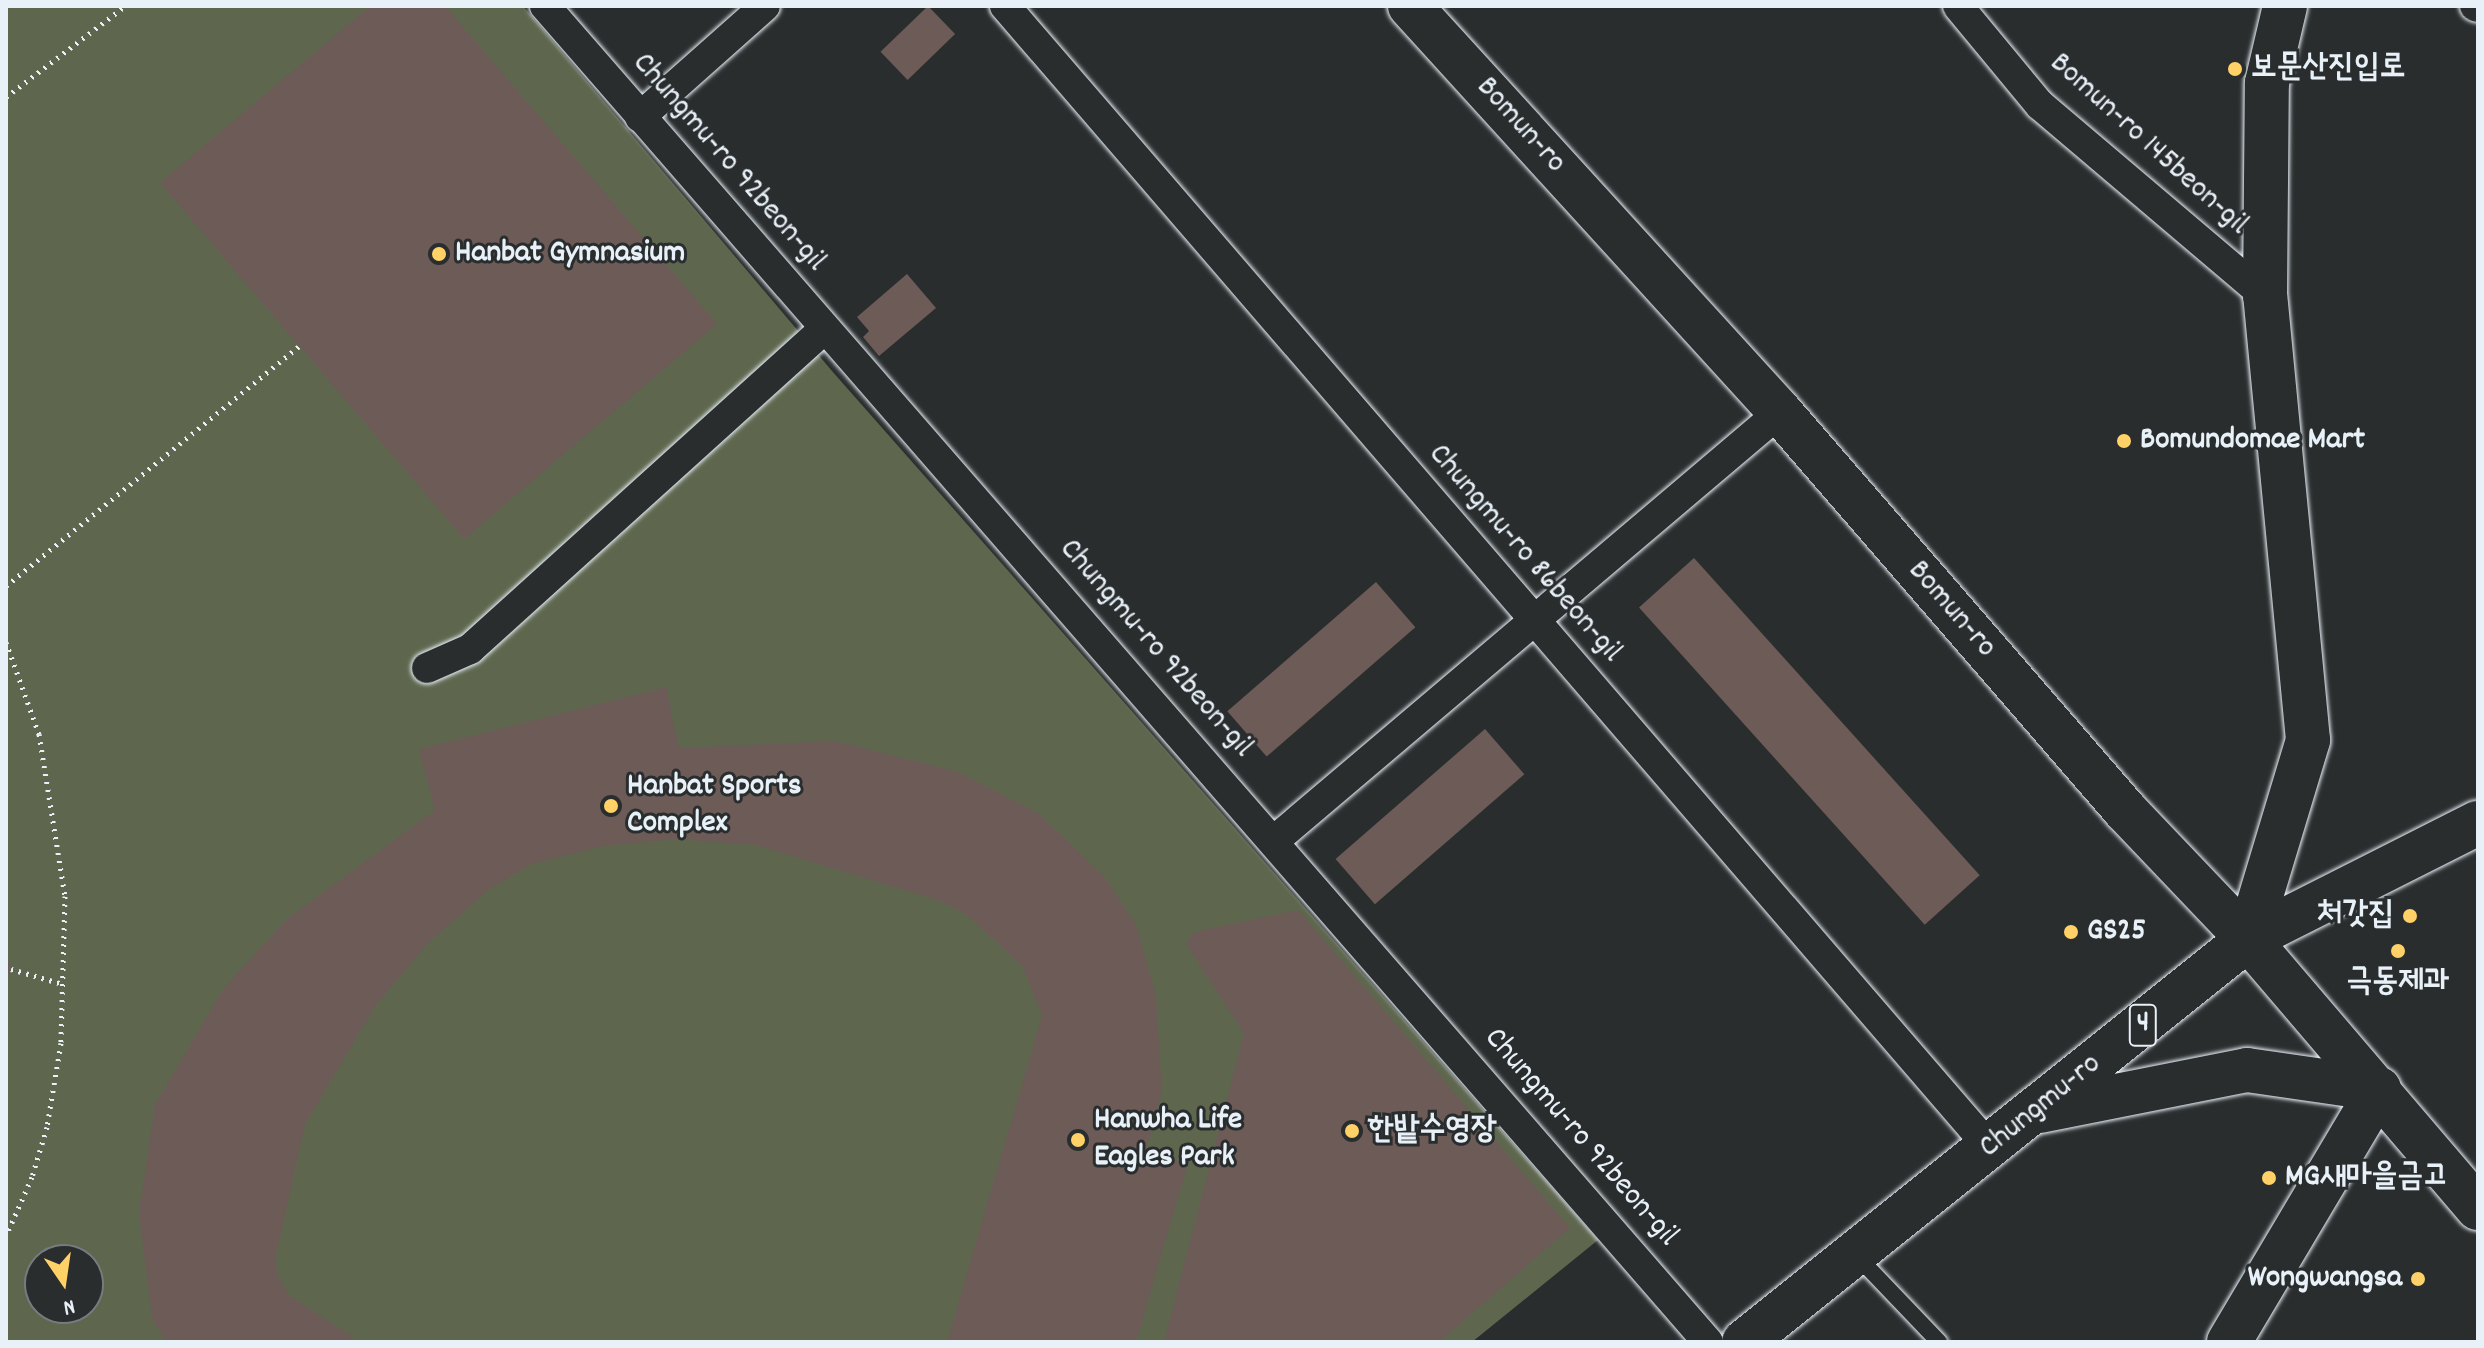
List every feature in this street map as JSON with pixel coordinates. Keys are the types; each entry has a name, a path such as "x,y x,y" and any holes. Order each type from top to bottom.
{"main road":[{"path":"2248,939 2308,740 2265,296 2267,83 2285,6"},
{"name":"Bomun-ro","path":"1420,9 1780,412 2125,810 2248,939 2478,1208"},
{"name":"Chungmu-ro","path":"1744,1342 2038,1111 2248,939 2474,819"},
{"path":"2038,1111 2247,1070 2379,1089 2229,1342"}],"street":[{"name":"Chungmu-ro 92beon-gil","path":"545,6 824,329 1275,840 1708,1342"},
{"path":"640,117 765,6"},
{"name":"Chungmu-ro 86beon-gil","path":"1005,6 1990,1148"},
{"name":"Bomun-ro 145beon-gil","path":"1958,6 2040,105 2265,296"},
{"path":"427,668 470,649 824,329"},
{"path":"1275,840 1780,412"}],"lane":[{"path":"1855,1254 1939,1342"}],"path":[{"path":"6,97 125,6"},
{"path":"6,586 299,346"},
{"path":"6,642 39,734 65,896 61,1043 47,1127 32,1177 6,1236"},
{"path":"11,969 63,984"}],"green space":[{"name":"Hanbat Sports Complex","path":"6,6 523,6 832,371 1598,1240 1472,1342 6,1342"}],"building":[{"name":"Hanbat Gymnasium","path":"370,6 445,6 717,324 464,539 160,183"},
{"path":"928,6 955,34 908,80 881,52"},
{"path":"907,274 936,308 879,356 863,337 869,331 857,317"},
{"path":"1694,558 1980,875 1925,925 1639,608"},
{"path":"1376,582 1415,627 1267,757 1227,711"},
{"path":"666,687 679,748 835,741 958,772 1038,813 1104,876 1136,925 1156,995 1162,1092 1144,1156 1188,1163 1136,1342 947,1342 1042,1016 1023,967 967,915 940,901 756,845 675,839 603,846 532,864 491,888 429,942 376,1005 305,1124 276,1256 277,1274 290,1296 360,1342 166,1342 152,1319 139,1212 155,1105 223,989 287,919 435,810 419,749"},
{"path":"1485,729 1524,774 1375,904 1336,859"},
{"name":"한밭수영장","path":"1298,910 1570,1228 1439,1342 1164,1342 1244,1033 1186,944 1194,932"},
{"path":"6,954 11,969 6,978"}],"place":[{"name":"보문산진입로","path":"2235,69"},
{"name":"Hanbat Gymnasium","path":"439,254"},
{"name":"Bomundomae Mart","path":"2124,441"},
{"name":"Hanbat Sports Complex","path":"611,806"},
{"name":"처갓집","path":"2410,916"},
{"name":"GS25","path":"2071,932"},
{"name":"극동제과","path":"2398,951"},
{"name":"한밭수영장","path":"1352,1131"},
{"name":"Hanwha Life Eagles Park","path":"1078,1140"},
{"name":"MG새마을금고","path":"2269,1178"},
{"name":"Wongwangsa","path":"2418,1279"}]}
